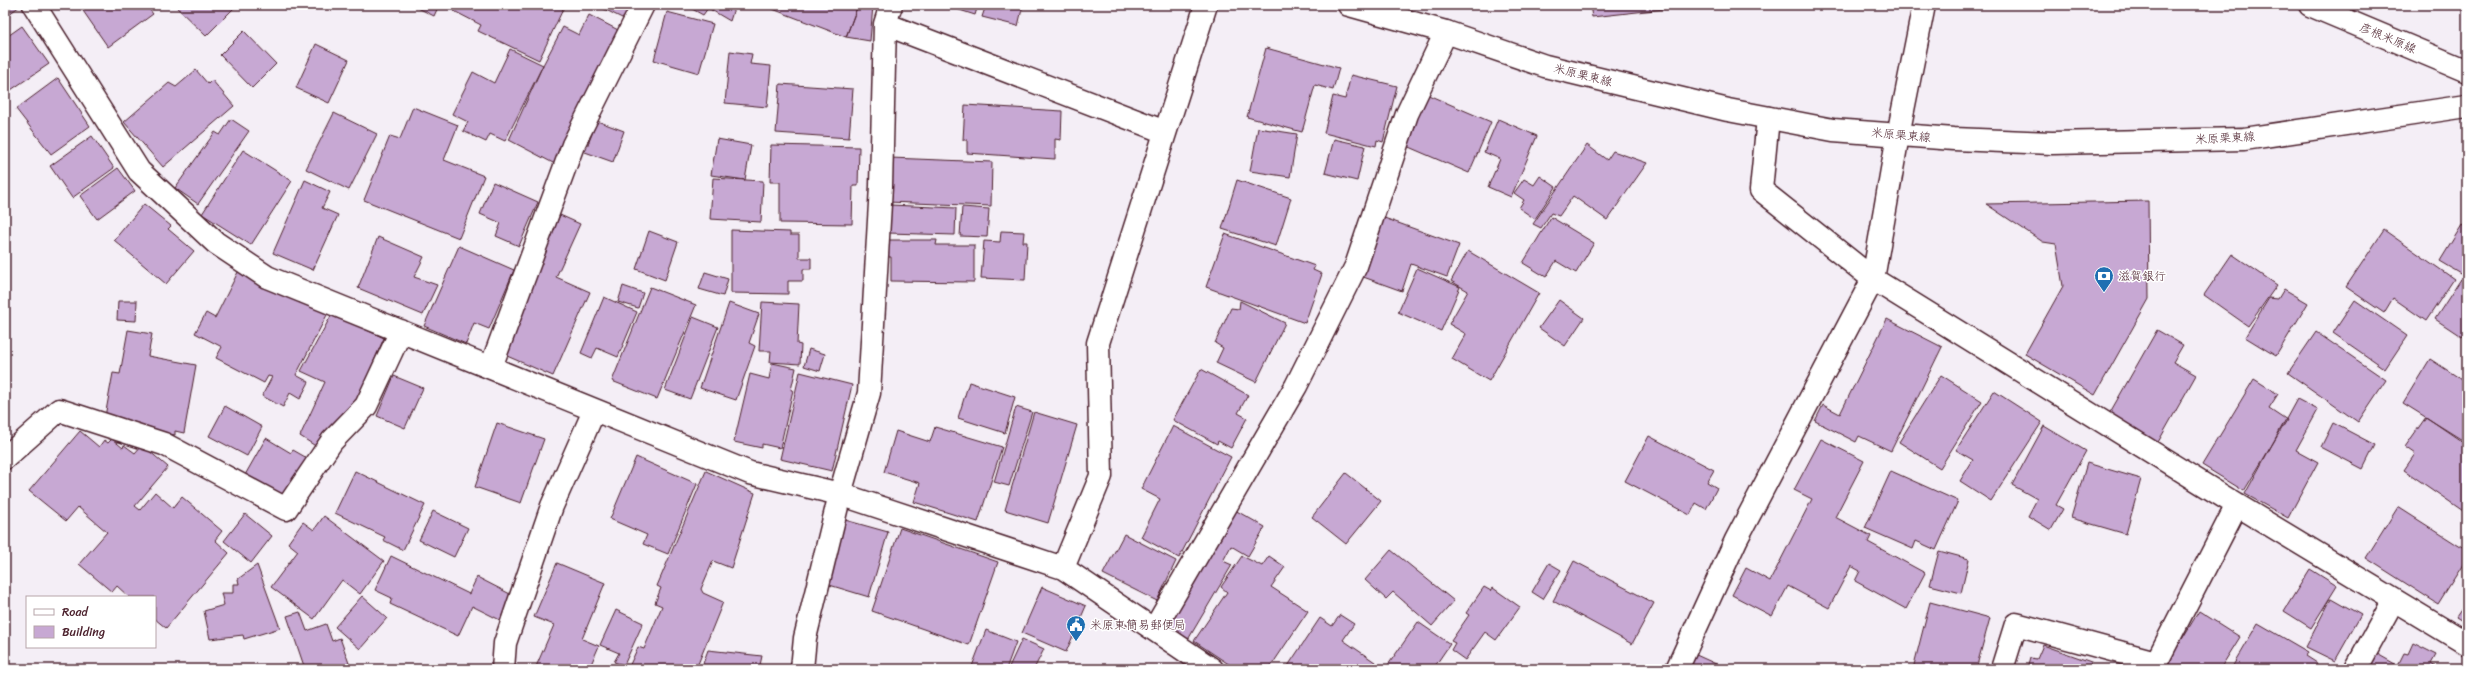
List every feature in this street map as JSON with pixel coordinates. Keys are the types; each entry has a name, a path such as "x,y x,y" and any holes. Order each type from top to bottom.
{"street":[{"path":"34,5 139,170 216,243 267,277 491,367 594,411 750,472 840,494 1063,568 1155,628 1212,669"},
{"path":"491,367 573,145 643,5"},
{"path":"1063,568 1101,476 1098,343 1206,5"},
{"name":"米原栗東線","path":"1349,5 1446,32 1545,66 1728,110 1833,130 2052,143 2244,139 2467,106"},
{"path":"1676,669 1736,540 1873,279 1898,135 1924,5"},
{"name":"彦根米原線","path":"2310,5 2467,71"},
{"path":"802,669 805,638 840,494 868,393 881,186 888,14 1165,132"},
{"path":"1155,628 1296,386 1356,266 1407,114 1446,32"},
{"path":"1768,118 1762,190 1873,279 2237,505 2467,644"},
{"path":"5,458 59,410 164,444 286,509 332,441 366,406 401,331"},
{"path":"502,669 505,643 552,506 594,411"},
{"path":"2002,669 2016,624 2155,666 2237,505"},
{"path":"2356,669 2394,600"}],"building":[{"path":"5,5 19,5 20,6 5,17"},
{"path":"79,5 146,5 153,14 108,47"},
{"path":"174,5 237,5 206,36"},
{"path":"412,5 439,5 434,16"},
{"path":"457,5 565,5 539,60 478,31 481,25 454,11"},
{"path":"596,5 631,5 624,19"},
{"path":"685,5 735,5 730,21 708,8 703,15"},
{"path":"762,5 858,5 846,37"},
{"path":"858,5 873,5 870,41 846,37"},
{"path":"944,5 978,5 975,15"},
{"path":"986,5 1023,5 1018,26 982,17"},
{"path":"1590,5 1682,5 1682,7 1592,17"},
{"path":"667,12 713,24 699,73 654,60"},
{"path":"589,15 622,32 555,164 509,140 543,65 563,27 579,35"},
{"path":"22,26 49,64 5,94 5,38"},
{"path":"244,31 276,64 252,88 220,55"},
{"path":"316,44 349,60 329,103 296,88"},
{"path":"1266,48 1339,68 1333,90 1315,85 1302,132 1247,117"},
{"path":"510,49 543,65 505,141 490,134 486,142 463,131 468,122 452,114 473,72 494,83"},
{"path":"730,51 752,54 750,64 771,66 767,107 725,103"},
{"path":"196,70 208,84 212,80 234,106 163,167 124,122 169,83 176,87"},
{"path":"1351,75 1397,86 1383,142 1377,140 1376,146 1324,133 1333,96 1345,99"},
{"path":"58,78 90,126 51,154 16,109"},
{"path":"780,84 853,89 849,138 776,133"},
{"path":"1426,94 1491,122 1469,173 1404,145"},
{"path":"965,105 1062,111 1061,140 1055,139 1055,159 967,153 967,140 963,140"},
{"path":"413,107 458,125 444,160 484,176 459,238 364,200 390,136 400,139"},
{"path":"334,113 377,134 349,190 306,169"},
{"path":"231,119 249,131 198,204 175,188 215,132 220,135"},
{"path":"1498,119 1537,136 1511,197 1488,187 1500,159 1484,152"},
{"path":"597,121 624,131 613,162 585,152"},
{"path":"1258,128 1297,134 1290,177 1250,171"},
{"path":"92,136 114,168 72,198 50,166"},
{"path":"717,139 751,145 745,180 711,175"},
{"path":"1334,139 1365,146 1357,181 1325,173"},
{"path":"771,145 859,147 858,186 853,186 852,224 780,223 780,182 770,182"},
{"path":"1587,145 1607,160 1613,151 1647,163 1607,220 1573,196 1559,216 1551,213 1541,228 1533,224"},
{"path":"243,150 292,181 251,245 202,214"},
{"path":"890,158 992,162 991,206 888,202"},
{"path":"118,168 135,191 97,219 80,196"},
{"path":"1540,176 1556,187 1535,219 1519,208 1524,200 1514,193 1524,179 1534,185"},
{"path":"713,178 763,181 761,222 710,219"},
{"path":"305,180 330,192 322,208 338,215 313,270 273,253"},
{"path":"1237,180 1291,198 1276,246 1222,229"},
{"path":"493,182 538,202 519,246 496,236 501,223 480,214"},
{"name":"滋賀銀行","path":"2148,201 2149,299 2095,395 2025,354 2063,286 2056,244 2043,242 1986,204"},
{"path":"144,204 171,226 168,229 194,251 166,284 114,240"},
{"path":"890,205 956,208 955,235 888,233"},
{"path":"962,207 989,209 987,237 960,236"},
{"path":"560,215 580,224 556,277 590,292 553,376 500,353"},
{"path":"1376,215 1459,245 1447,277 1411,264 1402,291 1355,274"},
{"path":"1551,217 1594,243 1576,273 1556,261 1546,277 1523,263"},
{"path":"2462,225 2467,228 2467,277 2440,261"},
{"path":"731,230 790,232 790,235 799,235 799,258 811,258 811,269 803,269 803,281 788,281 788,294 731,293"},
{"path":"2384,230 2454,279 2426,321 2393,298 2384,313 2346,287"},
{"path":"649,231 678,242 665,280 636,269"},
{"path":"1001,231 1024,232 1023,242 1027,242 1025,280 981,278 984,241 1000,242"},
{"path":"1225,234 1315,266 1313,270 1322,274 1305,323 1206,287"},
{"path":"378,237 424,257 414,277 437,285 423,315 358,288"},
{"path":"883,240 937,240 936,245 974,245 974,282 891,281 891,257 883,257"},
{"path":"459,246 514,270 489,329 474,323 466,344 424,326"},
{"path":"1468,251 1539,293 1489,381 1452,359 1466,334 1449,324 1468,291 1451,281"},
{"path":"2232,254 2277,285 2248,326 2204,295"},
{"path":"1417,268 1460,287 1441,331 1398,312"},
{"path":"239,270 329,311 296,375 309,382 300,399 290,393 283,407 262,396 272,377 268,376 264,383 216,358 222,347 195,333 206,313 215,318"},
{"path":"705,272 728,279 723,296 699,289"},
{"path":"2461,279 2467,283 2467,331 2462,337 2435,319"},
{"path":"623,286 643,293 638,308 618,302"},
{"path":"650,287 696,305 657,399 612,381"},
{"path":"2284,289 2308,303 2276,356 2245,337 2269,298 2278,299"},
{"path":"604,297 637,312 618,357 597,348 592,358 581,353"},
{"path":"1559,300 1584,318 1565,346 1539,328"},
{"path":"2355,300 2407,336 2385,369 2333,333"},
{"path":"118,301 137,301 136,321 117,320"},
{"path":"1240,301 1285,323 1256,382 1216,363 1223,348 1215,343 1231,308 1239,309"},
{"path":"762,302 799,304 797,344 801,345 800,364 770,362 771,351 759,351"},
{"path":"729,303 759,314 749,343 755,346 736,400 700,388"},
{"path":"332,314 384,338 354,407 317,447 300,436 325,382 301,371"},
{"path":"693,317 718,327 690,399 665,390"},
{"path":"1887,319 1942,347 1891,451 1859,436 1856,442 1815,421 1823,405 1840,414"},
{"path":"128,330 152,334 148,356 196,365 184,433 175,431 175,435 104,422 113,373 120,374"},
{"path":"2157,330 2183,345 2173,362 2196,375 2157,444 2108,416"},
{"path":"2316,332 2386,380 2358,422 2288,373"},
{"path":"809,349 825,354 820,371 804,366"},
{"path":"2430,359 2467,383 2467,443 2403,403"},
{"path":"772,363 796,368 791,390 793,390 780,448 762,444 762,448 734,442 750,374 769,379"},
{"path":"1201,369 1248,395 1238,413 1247,418 1231,448 1218,441 1217,444 1173,420"},
{"path":"800,372 852,385 832,471 780,459"},
{"path":"1941,375 1982,401 1940,468 1899,442"},
{"path":"394,376 423,388 405,428 377,416"},
{"path":"2254,379 2278,394 2269,408 2287,420 2244,491 2202,465"},
{"path":"969,382 1015,397 1005,433 958,418"},
{"path":"1994,391 2042,422 1991,501 1960,481 1973,460 1956,450"},
{"path":"2297,399 2318,410 2296,450 2318,462 2288,518 2245,494"},
{"path":"225,406 262,427 247,456 209,436"},
{"path":"1016,407 1032,412 1009,486 994,482"},
{"path":"1034,412 1077,425 1048,523 1005,510"},
{"path":"2426,417 2467,445 2466,513 2404,470 2415,454 2405,447"},
{"path":"497,423 544,439 521,503 475,487"},
{"path":"2333,423 2375,445 2363,469 2321,447"},
{"path":"1173,426 1231,457 1179,558 1141,537 1160,499 1141,489"},
{"path":"2044,426 2086,451 2056,505 2063,509 2051,530 2028,516 2037,499 2012,485"},
{"path":"935,427 1002,447 978,522 914,502 920,483 884,472 896,431 930,442"},
{"path":"80,431 99,447 104,440 108,443 112,439 123,448 124,445 135,453 142,445 168,467 135,506 140,510 155,492 173,508 182,497 222,531 215,540 229,553 166,628 156,620 156,596 128,596 117,586 112,592 79,564 107,532 78,507 66,521 29,491"},
{"path":"1649,436 1714,470 1707,482 1717,488 1706,509 1696,503 1690,515 1625,481"},
{"path":"266,438 291,453 293,450 307,458 284,498 245,475"},
{"path":"1821,439 1864,461 1835,517 1871,536 1868,542 1925,573 1906,609 1855,581 1860,571 1851,566 1829,608 1788,586 1772,616 1732,595 1746,568 1770,581 1812,499 1794,490"},
{"path":"636,457 697,484 668,554 643,544 647,535 610,519"},
{"path":"2087,463 2141,479 2126,534 2071,518"},
{"path":"355,471 425,505 403,550 383,540 385,537 335,513"},
{"path":"706,471 755,493 731,568 713,561 701,589 703,593 723,602 696,669 628,669 638,647 644,649 662,606 655,603 661,588 657,586"},
{"path":"1891,471 1958,501 1936,550 1916,541 1913,549 1865,528"},
{"path":"1346,473 1381,501 1346,544 1312,517"},
{"path":"2398,507 2467,551 2467,558 2438,604 2366,558"},
{"path":"1233,509 1265,527 1248,556 1231,546 1223,561 1232,565 1186,643 1162,629"},
{"path":"433,511 468,528 454,557 419,540"},
{"path":"245,514 272,536 251,563 224,541"},
{"path":"324,516 384,561 360,594 342,580 314,619 271,587 298,551 288,543 303,522 314,530"},
{"path":"845,520 888,532 869,597 826,584"},
{"path":"900,528 998,562 969,645 872,611"},
{"path":"1124,534 1176,561 1157,601 1103,574"},
{"path":"1391,550 1454,601 1432,626 1393,592 1386,599 1365,580"},
{"path":"1939,551 1969,559 1961,593 1930,585"},
{"path":"391,556 469,594 477,577 512,595 500,620 472,606 458,636 390,604 392,598 375,590"},
{"path":"1242,556 1262,566 1269,556 1285,567 1271,587 1308,611 1269,669 1236,669 1194,641 1227,592 1221,587"},
{"path":"1574,561 1654,603 1632,644 1553,601"},
{"path":"557,563 605,583 582,639 599,646 589,669 535,669 554,625 534,617"},
{"path":"1549,563 1561,570 1543,599 1532,592"},
{"path":"257,565 280,628 244,639 243,635 210,639 204,611 224,605 221,593 233,593 233,584 239,584 238,579"},
{"path":"2310,569 2337,586 2311,628 2284,611"},
{"path":"1042,587 1086,606 1066,652 1022,633"},
{"path":"1484,587 1491,591 1493,588 1520,607 1496,640 1485,632 1465,660 1451,650 1455,643 1451,641 1469,615 1466,613"},
{"path":"362,596 387,618 360,649 335,627"},
{"path":"2331,598 2361,615 2335,661 2306,647"},
{"path":"2467,601 2467,624 2456,617"},
{"path":"1930,602 1990,618 1976,669 1913,669"},
{"path":"616,610 643,623 624,665 614,662 619,653 600,645"},
{"path":"2199,611 2240,637 2220,669 2164,669"},
{"path":"300,612 307,631 326,624 332,641 340,638 350,666 345,669 305,669 287,616"},
{"path":"1340,615 1354,624 1343,640 1385,669 1286,669 1320,618 1332,626"},
{"path":"1418,622 1450,644 1433,669 1393,669 1388,665"},
{"path":"2258,623 2308,652 2306,656 2317,663 2314,669 2231,669"},
{"path":"986,630 1016,642 1006,669 971,669"},
{"path":"1022,639 1044,649 1034,669 1008,669"},
{"path":"2413,643 2437,655 2432,664 2441,669 2396,669 2404,653 2408,654"},
{"path":"2043,645 2091,662 2088,669 2027,669 2030,658 2037,659"},
{"path":"708,650 762,656 760,665 768,667 767,669 701,669"},
{"path":"2372,651 2395,664 2392,669 2362,669"},
{"path":"1694,654 1727,669 1687,669"}],"place":[{"name":"滋賀銀行","path":"2104,293"},
{"name":"米原東簡易郵便局","path":"1076,642"}]}
